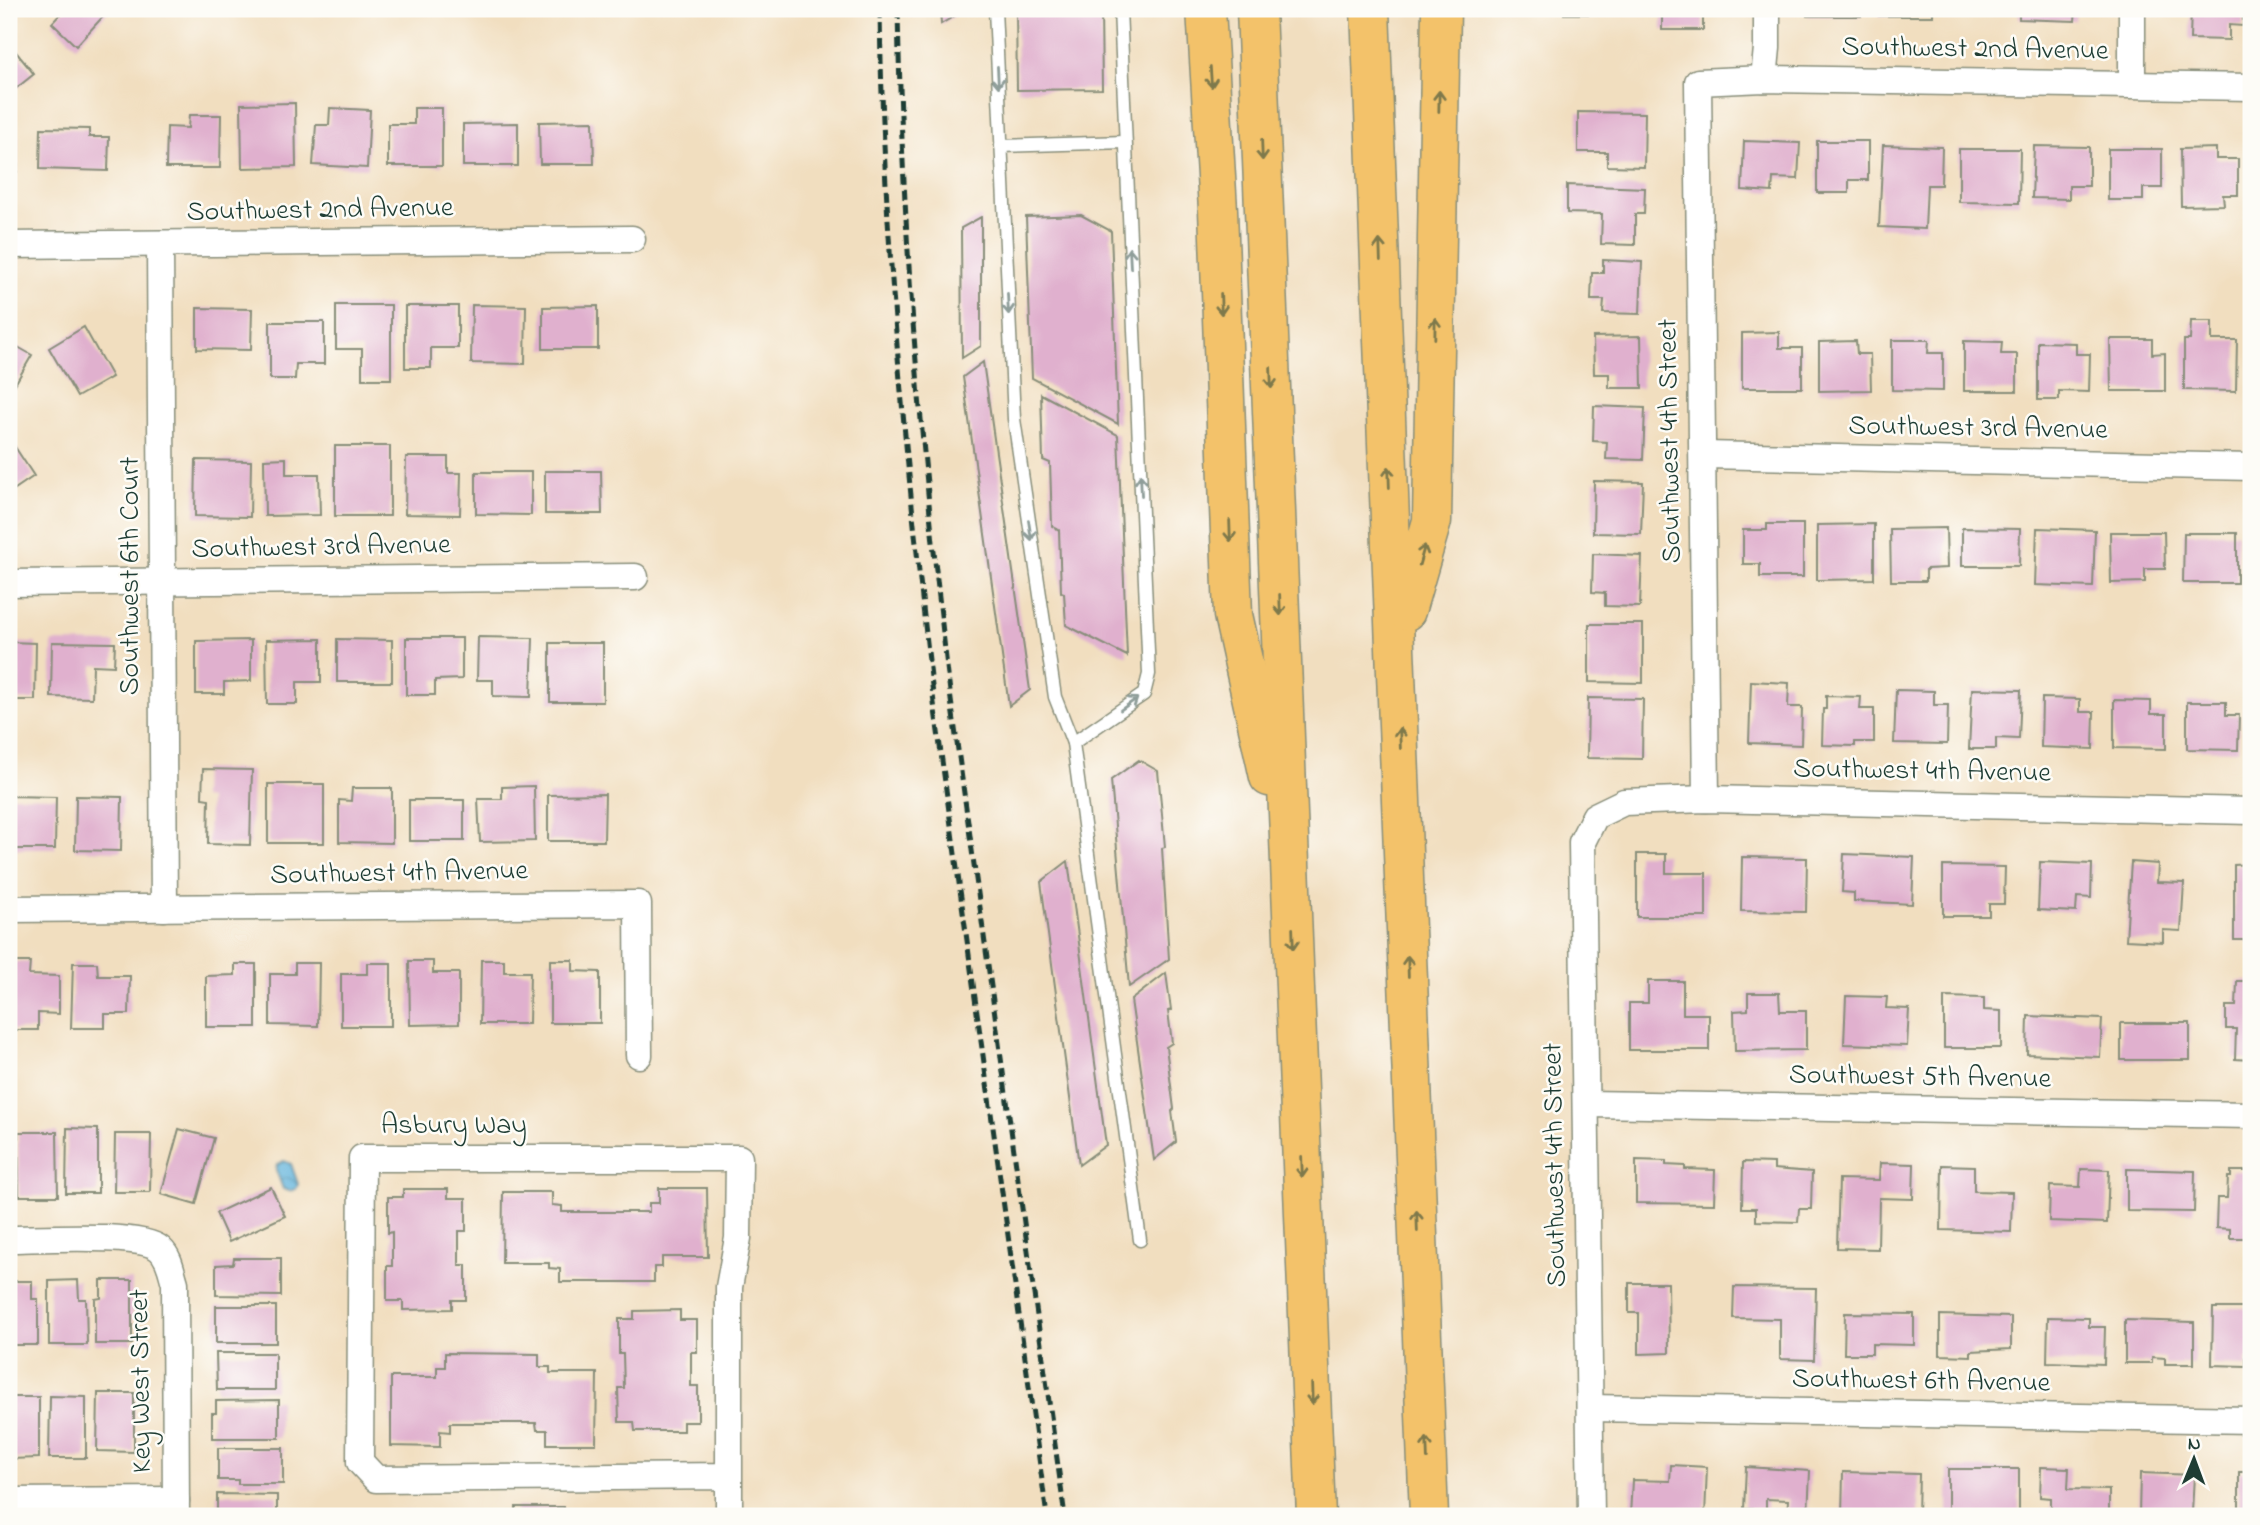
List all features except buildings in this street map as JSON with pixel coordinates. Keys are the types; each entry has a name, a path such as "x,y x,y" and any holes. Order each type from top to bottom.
{"highway":[{"path":"1206,9 1218,210 1233,615 1291,871"},
{"path":"1256,9 1316,1516"},
{"path":"1370,9 1429,1516"},
{"path":"1396,643 1432,521 1441,9"}],"street":[{"path":"1764,79 1767,9"},
{"path":"2132,9 2132,84"},
{"name":"Southwest 2nd Avenue","path":"1698,82 1764,79 2251,87"},
{"name":"Southwest 4th Street","path":"1698,82 1706,799"},
{"name":"Southwest 2nd Avenue","path":"9,245 632,239"},
{"name":"Southwest 6th Court","path":"160,244 164,908"},
{"name":"Southwest 3rd Avenue","path":"1704,455 2251,467"},
{"name":"Southwest 3rd Avenue","path":"9,583 635,577"},
{"name":"Southwest 4th Avenue","path":"1595,816 1624,802 1706,799 2251,811"},
{"name":"Southwest 4th Street","path":"1591,1516 1582,842 1595,816"},
{"name":"Southwest 4th Avenue","path":"9,909 638,904 639,1055"},
{"name":"Southwest 5th Avenue","path":"1587,1104 2251,1115"},
{"name":"Asbury Way","path":"729,1476 376,1479 360,1462 362,1158 739,1158 738,1238 729,1287 729,1476 729,1516"},
{"name":"Key West Street","path":"9,1239 147,1241 159,1248 169,1261 175,1283 176,1508"},
{"name":"Southwest 6th Avenue","path":"1590,1408 2251,1420"},
{"path":"9,1501 176,1508"}],"lane":[{"path":"995,9 1014,419 1055,696 1073,743 1140,1240"},
{"path":"1073,743 1144,694 1149,674 1120,9"},
{"path":"1001,146 1125,142"}],"water":[{"path":"284,1161 291,1164 298,1184 296,1189 283,1189 276,1170 277,1164"}],"railway":[{"path":"880,9 891,270 924,617 1047,1516"},
{"path":"898,9 909,269 941,614 1065,1516"}]}
